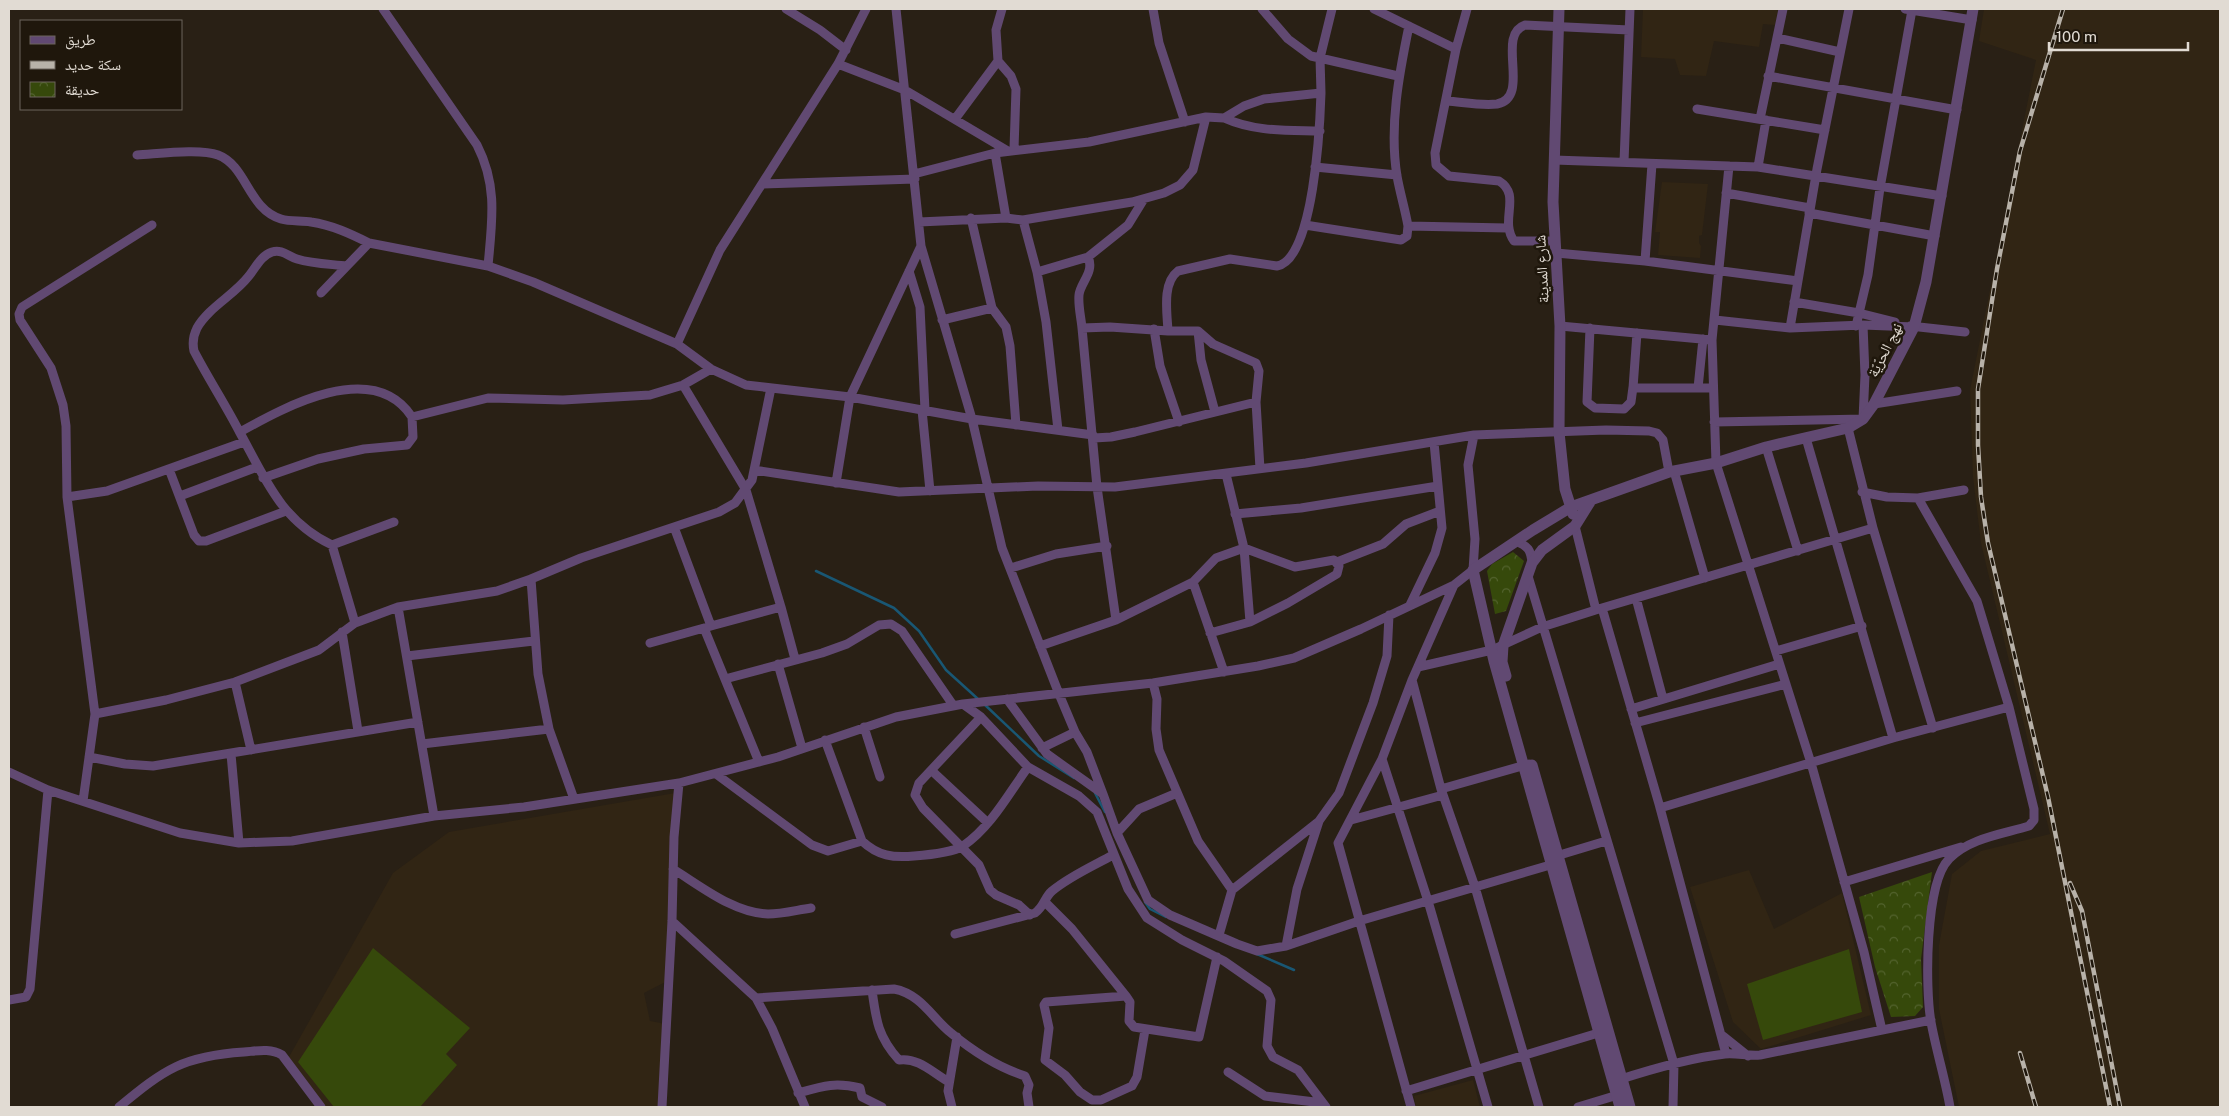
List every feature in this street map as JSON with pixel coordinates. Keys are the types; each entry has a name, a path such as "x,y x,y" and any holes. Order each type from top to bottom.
{"street":[{"path":"383,9 477,145 485,161 493,204 488,266"},
{"path":"786,9 820,30 846,50"},
{"path":"677,344 720,250 838,64 866,9"},
{"path":"896,9 921,246 972,419 996,529 1059,694 1075,732 1087,752 1117,833 1148,900 1170,915 1257,951 1286,946 1359,921 1475,887 1606,841"},
{"path":"1002,9 996,30 998,61 1011,76 1016,89 1011,150"},
{"path":"1153,9 1159,43 1185,122"},
{"path":"1262,9 1294,44 1310,56 1398,76"},
{"path":"1168,331 1167,310 1170,283 1178,271 1230,259 1277,266 1285,265 1294,253 1305,225 1315,167 1320,131 1320,58 1332,9"},
{"path":"1374,9 1456,49"},
{"path":"1467,9 1456,49 1435,153 1436,165 1449,176 1499,181 1504,184 1510,193 1507,228 1514,241 1555,240"},
{"name":"شارع المدينة","path":"1559,9 1554,160 1555,240 1560,326 1559,432 1565,489 1575,526"},
{"path":"1624,162 1630,9"},
{"path":"1758,167 1768,76 1783,9"},
{"path":"1790,328 1815,177 1849,9"},
{"path":"1714,422 1863,419 1865,375 1859,313 1868,275 1874,224 1896,100 1908,9 1972,14"},
{"name":"نهج الحرّيّة","path":"1473,570 1516,541 1571,508 1671,472 1716,463 1766,447 1848,428 1863,419 1874,404 1914,327 1935,236 1972,14"},
{"path":"1447,101 1496,104 1507,99 1513,89 1515,32 1525,25 1629,30"},
{"path":"1305,225 1396,240 1407,236 1409,226 1397,175 1395,131 1398,76 1412,28"},
{"path":"1777,38 1840,52"},
{"path":"955,119 998,61"},
{"path":"838,64 905,90 1011,150"},
{"path":"1768,76 1957,110"},
{"path":"1224,118 1252,102 1321,93"},
{"path":"1697,109 1825,130"},
{"path":"919,222 971,218 1023,220 1144,198 1180,185 1193,170 1206,117"},
{"path":"763,184 915,176 995,153 1089,142 1206,117 1224,118 1243,126 1258,129 1320,131"},
{"path":"137,155 183,153 219,155 232,164 250,194 269,213 281,219 310,221 330,226 369,243 488,266 605,312 677,344 711,370 746,385 850,397 972,419 1111,437 1256,402"},
{"path":"995,153 1006,218"},
{"path":"1554,160 1758,167 1880,188 1942,196"},
{"path":"1645,261 1652,164"},
{"path":"1698,388 1708,340 1715,320 1728,166"},
{"path":"1315,167 1397,175"},
{"path":"1726,193 1935,236"},
{"path":"1037,272 1088,257 1128,225 1144,198"},
{"path":"971,218 992,308 1006,327 1010,346 1016,425"},
{"path":"1023,220 1037,272 1046,322 1058,430"},
{"path":"83,801 95,714 67,497 64,405 51,368 20,320 19,314 22,306 152,225"},
{"path":"1409,226 1507,228"},
{"path":"321,293 369,243"},
{"path":"836,483 850,397 921,246"},
{"path":"346,266 315,263 298,259 282,252 272,252 260,259 248,278 198,326 192,343 194,351 240,432 263,478 286,511 315,537 332,545 394,522"},
{"path":"1556,253 1645,261 1798,282"},
{"path":"1088,257 1090,264 1087,280 1079,294 1097,486 1116,620"},
{"path":"909,271 920,307 923,410 930,491"},
{"path":"1794,302 1859,313 1914,327"},
{"path":"942,320 992,308"},
{"path":"1715,320 1790,328 1860,325 1914,327 1965,332"},
{"path":"1560,326 1708,340"},
{"path":"1082,328 1110,327 1198,331 1214,344 1256,363 1259,371 1256,402 1260,469"},
{"path":"1590,328 1587,402 1595,408 1624,409 1631,402 1637,333"},
{"path":"1154,329 1160,366 1179,422"},
{"path":"1198,331 1202,360 1215,412"},
{"path":"1708,340 1713,388 1716,463 1811,763 1864,952 1882,1030"},
{"path":"412,417 488,398 563,400 631,397 668,391 684,385 711,370"},
{"path":"684,385 746,490 795,659"},
{"path":"1633,387 1713,388"},
{"path":"95,714 166,700 235,682 319,650 356,623 398,607 483,594 531,579 590,554 674,527 727,507 735,503 746,490 754,470 771,388"},
{"path":"240,432 280,410 310,397 341,392 368,390 391,395 399,400 412,417 413,437 406,445 364,449 318,459 263,478"},
{"path":"1874,404 1957,391"},
{"path":"1848,428 1872,528 1933,728"},
{"path":"754,470 899,492 988,488 1134,486 1260,469 1472,435 1654,431 1663,440 1671,472 1705,578"},
{"path":"1472,435 1468,465 1475,539 1473,570 1492,650 1555,860 1602,1031 1621,1093 1630,1107"},
{"path":"1806,438 1893,738"},
{"path":"67,497 107,491 244,442"},
{"path":"1413,604 1435,553 1442,528 1438,486 1437,442"},
{"path":"1766,447 1798,551"},
{"path":"180,496 257,468"},
{"path":"169,469 194,535 202,541 286,511"},
{"path":"1226,474 1244,548 1250,622"},
{"path":"1236,514 1300,508 1438,486"},
{"path":"1862,492 1887,497 1918,498 1964,490"},
{"path":"1844,882 2029,826 2034,820 2034,809 2009,707 1977,602 1918,498"},
{"path":"1527,764 1502,662 1503,646 1532,563 1542,550 1575,526 1590,502"},
{"path":"1040,646 1116,620 1193,582 1216,558 1244,548 1295,567 1334,560 1337,562 1383,544 1406,524 1440,511"},
{"path":"1575,526 1660,808 1723,1036 1726,1054"},
{"path":"674,527 726,680 759,762"},
{"path":"1418,667 1492,650 1542,627 1872,528"},
{"path":"1516,541 1525,545 1531,551 1532,563"},
{"path":"332,545 356,623"},
{"path":"1011,568 1056,554 1107,546"},
{"path":"1210,633 1250,622 1288,603 1337,574 1339,571 1337,562"},
{"path":"9,772 48,790 180,833 239,843 292,841 434,816 524,807 679,783 759,762 896,717 953,705 1153,683 1224,672 1294,658 1454,585 1473,570"},
{"path":"1528,576 1674,1064 1673,1107"},
{"path":"531,579 534,641 549,729 574,799"},
{"path":"1193,582 1224,672"},
{"path":"1411,1107 1411,1099 1406,1091 1338,843 1382,759 1412,680 1454,585"},
{"path":"1636,598 1664,699"},
{"path":"398,607 434,816"},
{"path":"650,643 781,607"},
{"path":"1219,935 1232,890 1319,821 1339,793 1374,703 1387,656 1389,615"},
{"path":"726,680 795,659 822,653 846,644 880,625 891,624 902,631 953,705"},
{"path":"1776,651 1862,626"},
{"path":"342,632 358,731"},
{"path":"407,656 534,641"},
{"path":"778,664 802,748"},
{"path":"1631,709 1780,664"},
{"path":"1412,680 1442,792 1475,887 1539,1107"},
{"path":"235,682 251,750"},
{"path":"1153,683 1157,699 1156,729 1159,750 1198,841 1232,890"},
{"path":"1635,723 1786,684"},
{"path":"1710,685 1716,702"},
{"path":"1004,699 1042,748 1103,794"},
{"path":"963,704 980,717 1028,767 1089,804 1097,812 1128,889 1147,918 1182,940 1217,957 1267,990 1271,1000 1267,1046 1273,1057 1298,1070 1325,1105"},
{"path":"1660,808 1893,738 2009,707"},
{"path":"980,717 919,784 915,796 923,808 978,865 990,890 996,895 1020,905 1030,915"},
{"path":"89,756 125,764 153,766 418,722"},
{"path":"864,727 880,777"},
{"path":"422,744 549,729"},
{"path":"1042,748 1075,732"},
{"path":"826,740 862,841 873,851 885,856 927,855 962,847 988,823 1028,767"},
{"path":"231,754 239,843"},
{"path":"1382,759 1428,901 1488,1107"},
{"path":"1351,820 1399,808 1527,764"},
{"path":"931,770 988,823"},
{"path":"716,774 812,845 828,851 862,841"},
{"path":"662,1107 679,783"},
{"path":"9,1000 26,997 30,989 48,790"},
{"path":"1117,833 1139,809 1178,793"},
{"path":"1286,946 1298,889 1319,821"},
{"path":"1950,1107 1931,1020 1928,946 1936,885 1940,870 1949,858 1966,845"},
{"path":"954,934 1030,915 1041,909 1050,892 1080,872 1114,854"},
{"path":"673,869 730,903 757,913 770,914 811,908"},
{"path":"1045,902 1072,929 1126,996 1130,1002 1130,1025 1145,1030 1200,1037 1217,957"},
{"path":"672,921 756,998 772,1028 805,1107"},
{"path":"756,998 894,989 914,996 956,1037 994,1064 1028,1080 1029,1107"},
{"path":"872,990 876,1020 882,1038 890,1050 899,1060 907,1058 918,1061 949,1082"},
{"path":"1126,996 1046,1002 1044,1005 1049,1034 1045,1060 1065,1075 1080,1092 1092,1100 1101,1100 1132,1086 1137,1076 1145,1030"},
{"path":"1617,1080 1674,1064 1726,1054 1748,1056 1931,1020"},
{"path":"1406,1091 1524,1057 1602,1031"},
{"path":"1723,1036 1748,1056"},
{"path":"952,1107 948,1091 956,1037"},
{"path":"119,1107 153,1079 177,1066 207,1055 262,1050 277,1052 282,1055 321,1107"},
{"path":"1228,1072 1265,1096 1325,1105"},
{"path":"798,1093 827,1084 842,1084 860,1088 862,1097 882,1107"},
{"path":"1578,1107 1621,1093"},
{"path":"1620,1107 1621,1093"}],"shaded area":[{"path":"1643,9 1778,9 1775,25 1763,24 1759,47 1714,41 1706,76 1680,75 1675,59 1641,57"},
{"path":"1984,9 2220,9 2220,1107 1959,1107 1939,1009 1939,945 1952,874 1981,851 2050,834 1981,543 1973,477 1970,390 2036,60 1979,41"},
{"path":"1662,182 1708,184 1702,235 1699,236 1701,246 1700,258 1658,255 1660,232 1655,232"},
{"path":"681,792 669,980 644,993 650,1021 666,1024 659,1107 323,1107 285,1064 393,873 449,832"},
{"path":"1749,870 1774,929 1842,893 1871,1015 1761,1049 1733,1022 1690,887"},
{"path":"1473,1080 1480,1107 1416,1107 1414,1096"}],"green space":[{"path":"1513,552 1524,561 1506,611 1495,614 1487,571 1492,564"},
{"path":"1932,872 1921,959 1923,1007 1915,1016 1891,1017 1875,967 1859,897"},
{"path":"373,948 470,1028 446,1054 457,1065 420,1107 334,1107 298,1062"},
{"path":"1849,949 1862,1012 1763,1040 1747,984"}],"waterway":[{"path":"816,571 894,608 919,631 946,670 978,699"},
{"path":"984,704 1039,756 1074,778"},
{"path":"1095,793 1105,812"},
{"path":"1145,902 1150,909 1166,917"},
{"path":"1257,954 1294,970"}],"railway":[{"path":"2063,9 2020,151 1997,269 1978,389 1978,445 1981,497 1988,543 2048,797 2110,1107"},
{"path":"2070,883 2082,911 2120,1107"},
{"path":"2020,1053 2036,1107"}]}
